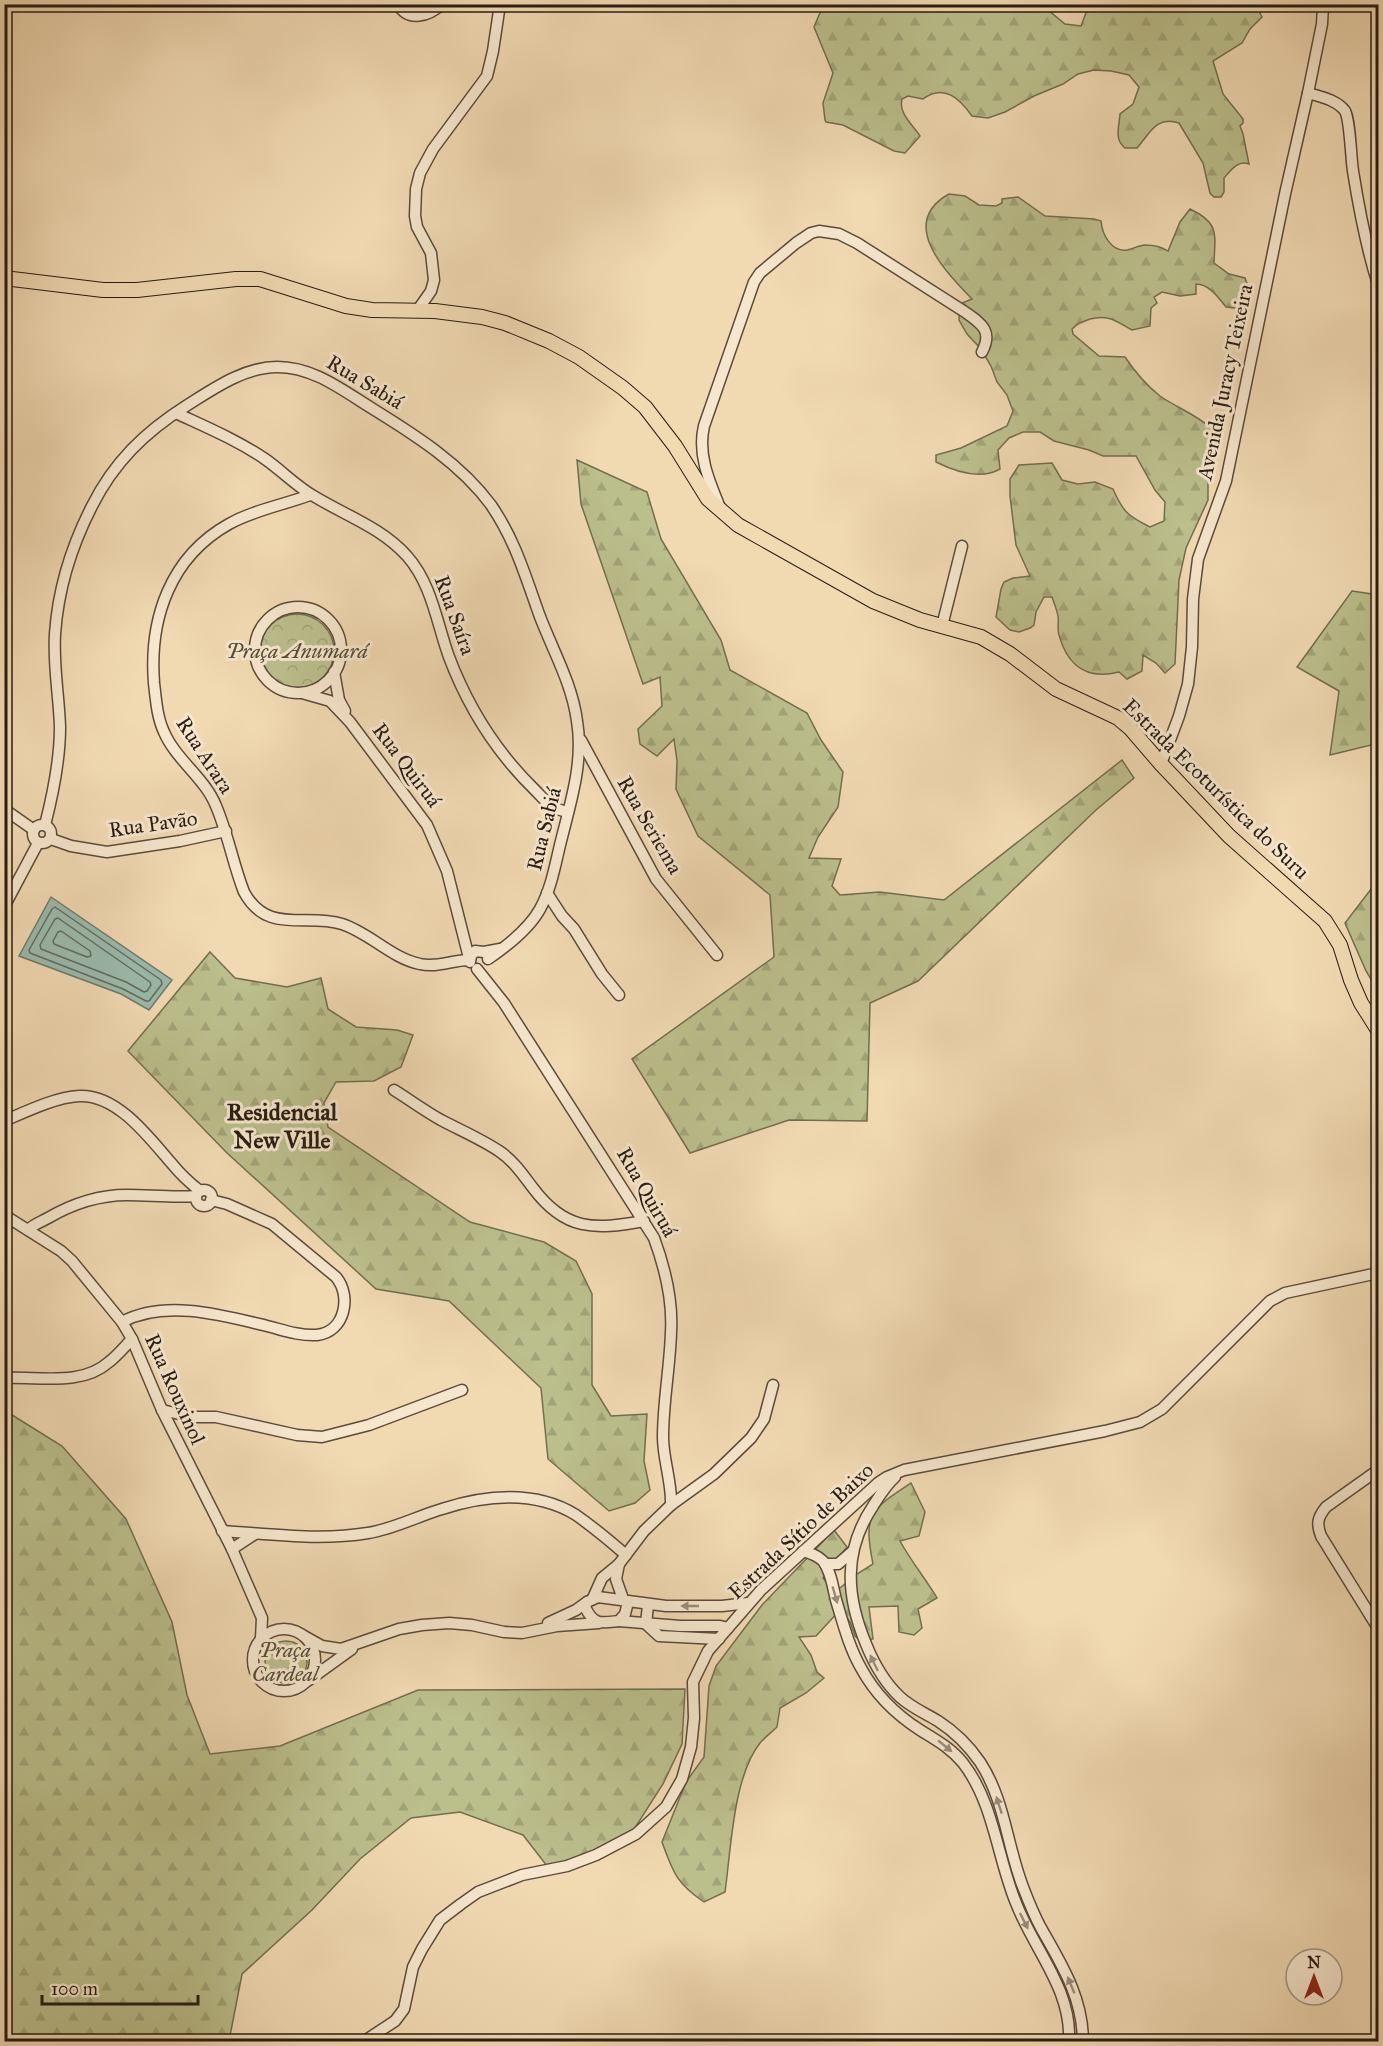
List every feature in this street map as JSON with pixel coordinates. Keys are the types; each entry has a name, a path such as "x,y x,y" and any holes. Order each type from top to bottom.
{"main road":[{"name":"Estrada Ecoturística do Suru","path":"4,278 103,290 136,290 236,279 260,279 346,306 372,310 435,311 482,317 505,323 549,341 579,357 623,388 645,407 675,446 708,499 738,525 873,601 912,617 981,637 997,645 1056,688 1118,718 1130,728 1229,836 1325,921 1340,945 1361,1003 1378,1030"}],"street":[{"path":"398,4 404,12 418,16 436,10 442,4"},
{"path":"417,311 431,291 434,280 431,253 417,227 415,216 416,189 420,173 433,148 487,76 500,4"},
{"name":"Avenida Juracy Teixeira","path":"1161,764 1188,684 1192,647 1194,579 1198,559 1226,481 1308,93 1322,24 1323,4"},
{"path":"1308,93 1339,105 1347,116 1352,169 1367,248 1378,284"},
{"path":"722,513 710,483 702,452 701,438 704,426 757,277 811,233 828,231 848,238 965,312 981,324 987,332 987,343 982,352"},
{"name":"Rua Sabiá","path":"45,825 57,768 60,731 55,672 55,631 58,607 68,564 90,508 103,485 130,449 145,435 226,382 257,369 276,367 305,370 319,375 428,445 454,466 482,494 508,531 568,683 577,718 579,763 548,893 540,908 505,948 478,960"},
{"name":"Rua Saíra","path":"176,413 252,450 286,474 310,495 369,526 409,558 430,597 457,677 487,732 514,770 538,794 555,808 568,812"},
{"name":"Rua Arara","path":"310,495 230,523 206,539 185,563 162,601 156,623 153,663 159,720 173,748 211,795 226,831 244,892 248,900 261,913 278,920 319,921 343,925 407,960 428,965 447,964 459,960 478,960"},
{"path":"942,626 962,546"},
{"path":"302,693 322,686 338,666 341,651 339,637 332,623 321,613 307,607 292,607 278,611 266,620 258,632 254,647 256,662 262,675 273,686 287,692 302,693 330,702 350,722"},
{"path":"334,672 339,700 350,722"},
{"name":"Rua Quiruá","path":"350,722 427,825 447,871 463,934 497,992 654,1238 662,1260 670,1304 671,1330 664,1396 663,1449 671,1505"},
{"name":"Rua Seriema","path":"579,737 656,879 717,955"},
{"path":"4,809 34,830"},
{"path":"39,825 45,825 51,831 51,839 45,843 38,843 33,836 34,830 39,825"},
{"name":"Rua Pavão","path":"51,839 92,851 107,852 130,850 226,831"},
{"path":"4,907 38,843"},
{"path":"548,893 596,966 619,995"},
{"path":"540,908 562,916"},
{"path":"394,1090 440,1119 500,1151 517,1168 547,1206 561,1216 582,1224 599,1226 644,1221"},
{"path":"4,1121 43,1105 77,1096 104,1101 120,1110 148,1134 202,1199"},
{"path":"28,1230 76,1204 107,1197 127,1195 202,1199 234,1211 242,1210 272,1224 336,1277 343,1290 344,1312 337,1324 327,1332 315,1335 294,1333 218,1316 168,1310 136,1315 122,1322"},
{"name":"Rua Rouxinol","path":"4,1215 72,1261 122,1322 132,1339 173,1433 232,1549 262,1618 276,1630"},
{"path":"44,1240 47,1218"},
{"name":"Estrada Sítio de Baixo","path":"363,2042 395,2021 404,2009 413,1967 422,1949 441,1920 461,1904 478,1892 522,1875 567,1866 596,1856 636,1834 666,1807 682,1779 691,1747 694,1718 693,1682 708,1651 719,1639 724,1627 748,1603 878,1483 904,1470 1105,1431 1140,1422 1162,1409 1270,1301 1285,1293 1378,1273"},
{"path":"4,1378 80,1376 108,1364 132,1339"},
{"path":"599,1623 589,1615 585,1607 602,1578 619,1564 644,1531 671,1505 714,1474 752,1438 764,1419 773,1385"},
{"path":"162,1410 192,1417 216,1417 297,1436 322,1437 334,1436 369,1425 462,1390"},
{"path":"173,1433 183,1422 192,1417"},
{"path":"904,1470 882,1492 858,1532 853,1551 850,1571 853,1602 862,1635 879,1673 900,1698 952,1730 966,1743 981,1763 999,1803 1030,1905 1074,1989 1083,2042"},
{"path":"1378,1470 1326,1507 1320,1514 1317,1526 1378,1628"},
{"path":"222,1531 321,1538 371,1533 464,1503 489,1498 529,1498 561,1507 626,1554"},
{"path":"843,1514 853,1519 858,1532"},
{"path":"232,1549 255,1534"},
{"path":"812,1542 821,1560 853,1653 870,1684 888,1706 942,1742 957,1757 978,1788 990,1816 1004,1871 1018,1909 1064,1999 1070,2022 1069,2042"},
{"path":"803,1551 821,1560 838,1564 853,1551"},
{"path":"619,1564 616,1579 625,1601 625,1614 619,1621"},
{"path":"538,1630 598,1597 648,1605 722,1606 748,1603"},
{"path":"646,1624 648,1605"},
{"path":"360,1643 299,1688 289,1691 279,1692 270,1689 256,1675 253,1665 255,1646 261,1638 276,1630 296,1631 316,1644 341,1649 405,1628 438,1623 472,1625 504,1632 522,1633 557,1626 619,1621 724,1627 722,1606"},
{"name":"Rua Rouxinol","path":"261,1638 262,1618"},
{"path":"646,1624 659,1636 719,1639"},
{"path":"304,1636 315,1653 315,1664 307,1682"}],"green space":[{"path":"828,5 1042,5 1065,24 1081,26 1089,5 1256,5 1262,17 1250,29 1242,43 1213,61 1223,94 1243,119 1240,126 1249,164 1241,163 1232,169 1224,178 1224,192 1221,197 1214,197 1210,193 1203,163 1179,123 1171,121 1159,124 1150,131 1137,148 1125,148 1118,137 1120,114 1133,104 1139,87 1129,75 1094,70 1078,74 1063,84 988,118 972,116 957,99 945,93 931,94 923,99 908,96 902,99 902,109 920,136 905,153 894,151 843,125 825,120 823,103 833,73 814,27 822,8"},
{"path":"949,194 965,196 979,205 996,206 1002,203 1002,199 1018,197 1045,216 1101,221 1108,241 1121,250 1145,245 1157,246 1168,251 1180,222 1190,209 1207,219 1214,230 1214,263 1229,274 1245,278 1251,295 1243,309 1226,307 1209,289 1196,284 1196,294 1180,296 1162,292 1154,297 1157,303 1151,308 1150,326 1132,330 1112,319 1102,317 1085,321 1072,329 1073,334 1099,356 1125,357 1155,392 1200,419 1212,429 1213,459 1208,476 1208,500 1186,548 1179,580 1175,664 1165,673 1156,663 1143,655 1142,671 1127,679 1119,672 1097,674 1080,668 1063,646 1058,633 1058,614 1052,597 1044,597 1036,612 1034,625 1019,632 1010,630 996,617 1004,582 1013,578 1030,576 1016,545 1010,496 1010,479 1019,465 1052,463 1062,480 1078,484 1095,482 1113,489 1127,512 1150,527 1164,521 1165,502 1155,490 1136,456 1103,456 1054,441 1040,432 1023,432 1009,438 998,450 1000,469 993,472 968,473 936,462 936,455 961,448 1007,426 1013,411 1007,395 997,382 981,349 967,334 959,320 960,304 972,299 950,275 931,247 927,233 927,219 934,206"},
{"path":"577,460 647,492 661,539 721,640 730,670 807,713 821,740 843,772 838,807 818,837 809,858 841,859 832,886 840,895 880,892 944,900 1122,760 1134,778 1096,810 918,981 870,1003 867,1121 789,1120 690,1153 632,1059 774,957 770,895 698,836 676,789 677,761 674,739 657,756 640,744 638,729 662,706 660,677 643,684 581,504"},
{"path":"1352,591 1378,595 1378,747 1375,744 1330,755 1339,691 1297,667"},
{"name":"Praça Anumará","path":"290,614 304,614 318,620 328,630 334,644 334,658 328,672 318,682 304,688 290,688 276,682 266,672 260,658 260,644 266,630 276,620"},
{"path":"1378,880 1378,991 1366,971 1345,923"},
{"path":"210,952 235,978 287,987 321,978 328,1009 356,1027 397,1030 413,1035 401,1067 374,1081 336,1082 324,1103 328,1127 470,1222 544,1242 576,1261 592,1294 592,1385 611,1416 647,1414 644,1461 650,1490 635,1503 609,1511 548,1459 541,1388 449,1301 376,1289 226,1152 128,1051"},
{"path":"4,1410 62,1446 126,1519 172,1622 187,1695 210,1754 280,1746 418,1690 685,1689 682,1744 663,1784 631,1834 603,1854 547,1866 523,1835 460,1812 411,1818 360,1859 312,1910 242,1974 229,2041 5,2041"},
{"path":"911,1483 925,1512 919,1536 900,1541 937,1598 918,1609 922,1628 914,1635 899,1632 898,1606 869,1607 873,1639 861,1641 855,1636 850,1622 840,1610 816,1636 799,1637 811,1655 817,1672 824,1678 806,1693 780,1708 777,1727 760,1743 751,1757 744,1775 735,1814 725,1892 704,1902 681,1883 662,1842 686,1782 704,1757 709,1686 716,1666 762,1605 834,1530 847,1547 823,1578 835,1592 873,1564 869,1534 873,1515 886,1500"},
{"name":"Praça Cardeal","path":"286,1641 294,1642 301,1647 306,1654 306,1670 301,1677 294,1682 286,1683 278,1682 271,1677 266,1670 265,1662 266,1654 271,1647 278,1642"}],"water":[{"path":"51,897 172,980 149,1010 121,994 19,956"}],"district":[{"name":"Residencial New Ville","path":"282,1126"}]}
